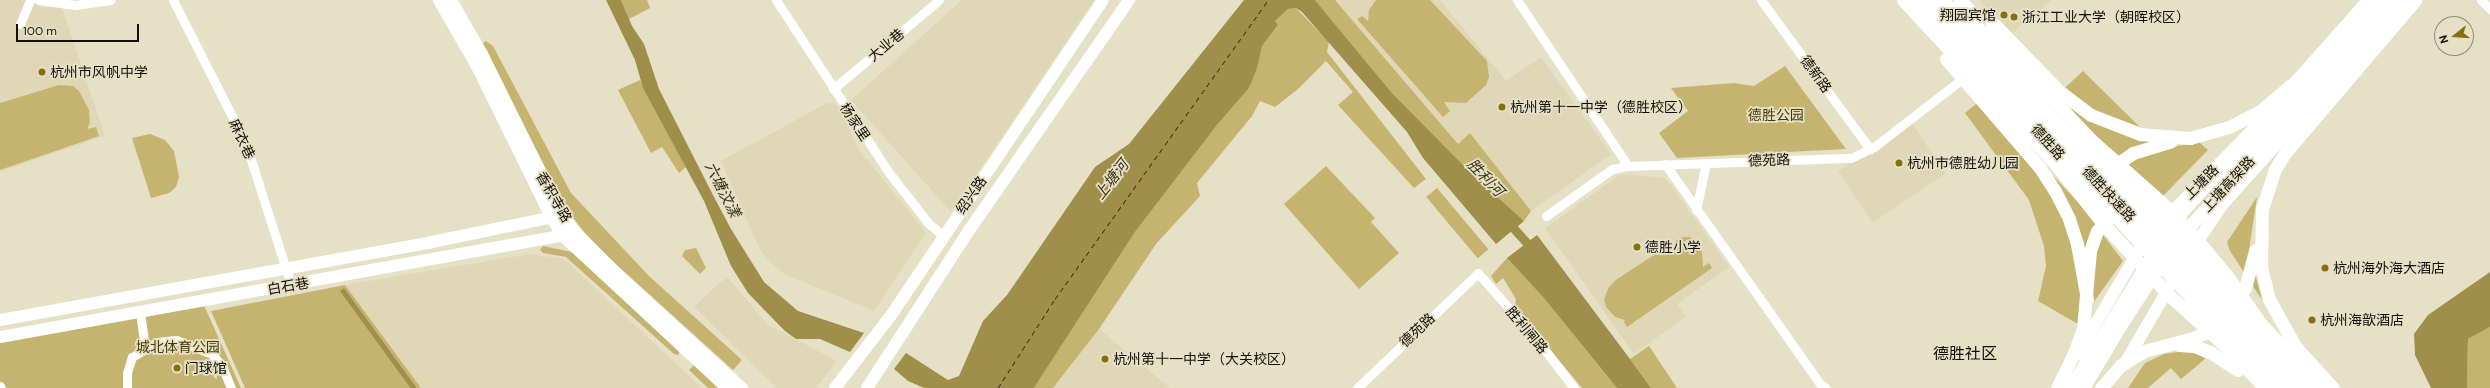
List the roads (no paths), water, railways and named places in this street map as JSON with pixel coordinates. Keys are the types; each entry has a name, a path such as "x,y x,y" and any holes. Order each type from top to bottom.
{"highway":[{"path":"1903,0 2050,158 2107,228 2170,296 2222,343 2265,388"},
{"path":"1903,0 1929,39 2040,168 2055,191 2069,218 2077,244 2087,299"},
{"name":"德胜快速路","path":"1928,0 2289,388"},
{"name":"德胜快速路","path":"1943,0 2303,388"},
{"path":"1960,0 2088,137 2168,218"},
{"path":"1971,0 2059,92 2091,115 2140,134 2190,138"},
{"path":"2107,228 2102,212 2102,197 2105,184 2120,162 2146,149 2229,127 2259,112 2296,81 2368,0"},
{"name":"上塘高架路","path":"2070,388 2172,223 2205,186 2294,100 2383,0"},
{"name":"上塘高架路","path":"2083,388 2120,326 2174,243 2398,0"},
{"path":"2170,296 2189,309 2202,313 2220,311 2230,306 2245,288 2250,275 2269,183 2285,152 2415,0"},
{"path":"2057,388 2074,353 2083,328 2087,299 2090,251 2097,231 2107,218 2125,208 2142,205 2158,208 2215,261 2261,324 2322,388"},
{"path":"2260,222 2261,266 2275,314 2295,346 2332,388"},
{"path":"2101,388 2121,365 2144,351 2207,332 2220,320 2227,298 2215,261"},
{"path":"2165,345 2194,346 2210,352 2228,362 2257,388"}],"main road":[{"name":"香积寺路","path":"439,0 479,70 556,216 742,388"},
{"name":"香积寺路","path":"451,0 482,54 556,216 563,236 727,388"},
{"name":"绍兴路","path":"836,388 892,314 943,235 1103,0"},
{"name":"绍兴路","path":"866,388 970,229 1129,0"},
{"name":"德胜路","path":"1917,0 2173,279 2278,388"},
{"name":"德胜路","path":"1954,0 2082,138 2168,218 2190,253 2312,388"},
{"name":"上塘路","path":"2057,388 2142,245 2355,26 2377,0"},
{"path":"2109,388 2173,279 2223,204 2406,0"},
{"path":"2342,73 2375,55"},
{"name":"白石巷","path":"0,320 286,268 556,216"},
{"name":"白石巷","path":"0,337 576,233"}],"street":[{"path":"20,24 30,0"},
{"path":"39,0 74,4 111,0"},
{"name":"麻衣巷","path":"173,0 246,144 291,285"},
{"name":"杨家里","path":"776,0 890,174 929,224 943,235"},
{"name":"大业巷","path":"833,89 939,0"},
{"path":"1517,0 1628,166"},
{"name":"德新路","path":"1761,0 1870,149"},
{"path":"1897,0 1966,76"},
{"path":"2482,0 2490,9"},
{"name":"德苑路","path":"1546,216 1612,169 1628,166 1665,164 1851,158 1870,149 1977,66"},
{"path":"1696,210 1706,163"},
{"path":"1665,164 1820,384 1826,388"},
{"name":"德苑路","path":"1357,388 1478,273"},
{"name":"胜利闸路","path":"1478,273 1541,344 1574,388"},
{"path":"140,312 145,347"},
{"path":"127,388 127,374 132,357 145,347 157,342 176,340 195,346 212,354 222,366 231,388"}],"water":[{"path":"606,0 621,0 632,26 644,44 659,89 731,229 764,282 798,311 864,333 850,352 820,339 796,339 785,331 748,293 731,266 704,201 643,88 635,60"},
{"name":"上塘河","path":"1244,0 1315,0 1392,93 1471,173 1524,221 1496,244 1423,158 1407,132 1302,12 1296,8 1288,9 1275,21 1278,25 1262,46 1257,68 1249,88 1217,125 1135,232 1034,388 924,388 908,381 894,369 906,353 948,380 959,376 983,321 1007,295 1095,167 1129,144"},
{"path":"1537,235 1651,388 1617,388 1543,297 1507,258"},
{"path":"2490,272 2490,327 2468,339 2467,388 2431,388 2415,355 2414,334 2428,315"},
{"path":"344,288 416,388 410,388 340,291"}],"waterway":[{"name":"胜利河","path":"1508,222 1535,252"}],"place":[{"name":"翔园宾馆","path":"2004,15"},
{"name":"浙江工业大学（朝晖校区）","path":"2014,17"},
{"name":"杭州市风帆中学","path":"42,72"},
{"name":"杭州第十一中学（德胜校区）","path":"1502,107"},
{"name":"杭州市德胜幼儿园","path":"1899,163"},
{"name":"德胜小学","path":"1637,247"},
{"name":"杭州海外海大酒店","path":"2325,268"},
{"name":"杭州海歆酒店","path":"2312,320"},
{"name":"杭州第十一中学（大关校区）","path":"1105,359"},
{"name":"门球馆","path":"177,368"}],"district":[{"name":"德胜社区","path":"1965,354"}],"park label":[{"name":"德胜公园","path":"1776,115"},
{"name":"城北体育公园","path":"178,347"}],"water label":[{"name":"六塘汶漾","path":"722,190"}]}
